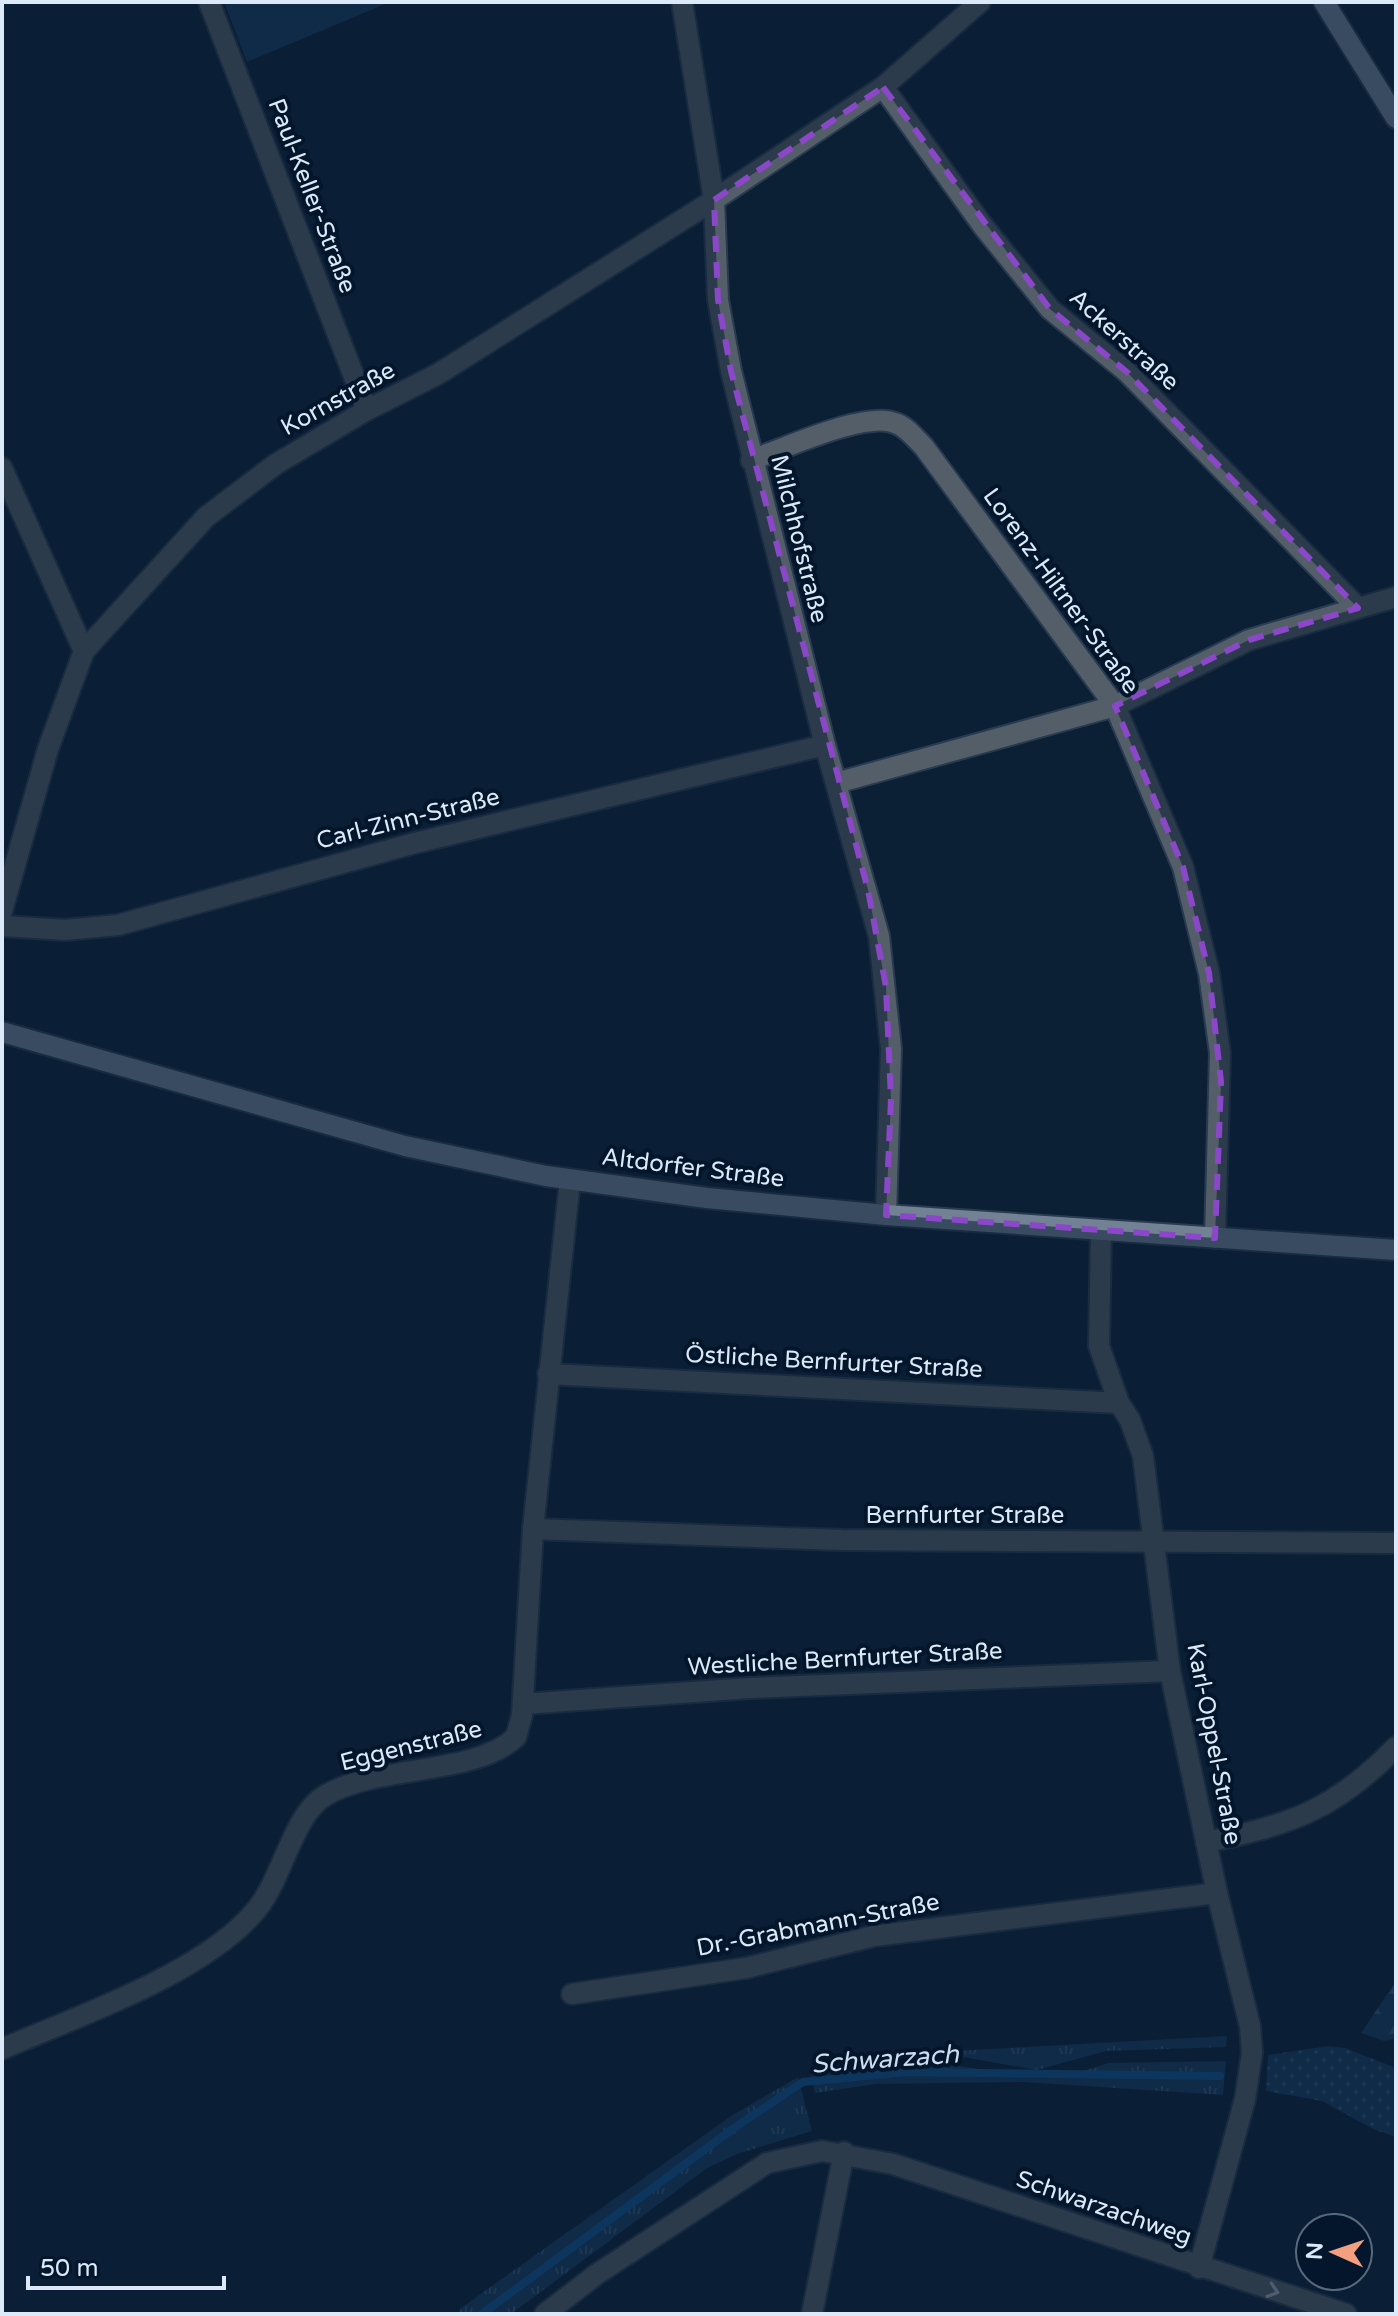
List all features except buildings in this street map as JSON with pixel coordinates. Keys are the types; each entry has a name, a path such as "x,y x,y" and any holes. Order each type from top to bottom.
{"main road":[{"path":"1324,2 1396,118"},
{"name":"Altdorfer Straße","path":"2,1032 449,1157 570,1180 886,1215 1396,1250"}],"street":[{"name":"Paul-Keller-Straße","path":"209,2 367,410"},
{"path":"682,2 714,200 883,87 980,2"},
{"name":"Ackerstraße","path":"883,87 983,226 1050,309 1127,372 1358,608"},
{"name":"Kornstraße","path":"2,911 48,749 84,651 206,517 276,464 367,410 438,374 714,200"},
{"name":"Milchhofstraße","path":"714,200 718,300 751,460 825,745 879,936 886,987 891,1099 886,1215"},
{"name":"Lorenz-Hiltner-Straße","path":"751,460 865,421 894,422 906,429 924,447 1115,706 1183,867 1209,973 1221,1082 1215,1238"},
{"path":"2,468 84,651"},
{"path":"836,783 1115,706 1249,640 1396,597"},
{"name":"Carl-Zinn-Straße","path":"2,926 65,930 118,925 415,843 825,745"},
{"name":"Eggenstraße","path":"2,2049 145,1985 230,1936 258,1908 283,1868 298,1827 311,1807 325,1796 365,1780 489,1755 516,1737 523,1704 533,1529 570,1180"},
{"name":"Karl-Oppel-Straße","path":"1101,1230 1099,1346 1119,1403 1134,1429 1143,1456 1170,1671 1217,1893 1244,1995 1252,2053 1245,2099 1199,2268"},
{"name":"Östliche Bernfurter Straße","path":"548,1374 1119,1403"},
{"name":"Bernfurter Straße","path":"533,1529 842,1540 1396,1543"},
{"name":"Westliche Bernfurter Straße","path":"523,1704 750,1688 1170,1671"},
{"path":"1206,1842 1268,1830 1313,1813 1363,1781 1396,1747"},
{"name":"Dr.-Grabmann-Straße","path":"572,1994 746,1968 874,1936 1217,1893"},
{"name":"Schwarzachweg","path":"545,2314 597,2274 753,2170 784,2158 822,2151 844,2152 893,2164 1199,2268 1346,2314"},
{"path":"812,2314 844,2152"}],"highlighted area":[{"path":"883,87 1050,309 1127,372 1358,608 1249,640 1115,706 1183,867 1209,973 1221,1082 1215,1238 886,1215 891,1099 886,987 868,890 731,371 718,300 714,200"}],"green space":[{"path":"224,2 390,2 247,62"},
{"path":"1396,1981 1396,2038 1384,2041 1361,2033"},
{"path":"1227,2036 1226,2047 1106,2051 1037,2070 935,2052"},
{"path":"1328,2046 1345,2048 1396,2068 1396,2137 1373,2129 1322,2101 1266,2091 1268,2055"},
{"path":"1226,2061 1223,2095 1024,2082 876,2084 815,2093 810,2073 843,2066 908,2064 959,2066 1043,2078 1071,2075 1108,2063"},
{"path":"798,2077 812,2131 737,2154 707,2168 511,2314 458,2314 461,2308 731,2116"}],"waterway":[{"name":"Schwarzach","path":"482,2314 734,2128 803,2082 908,2072 1220,2076"}]}
